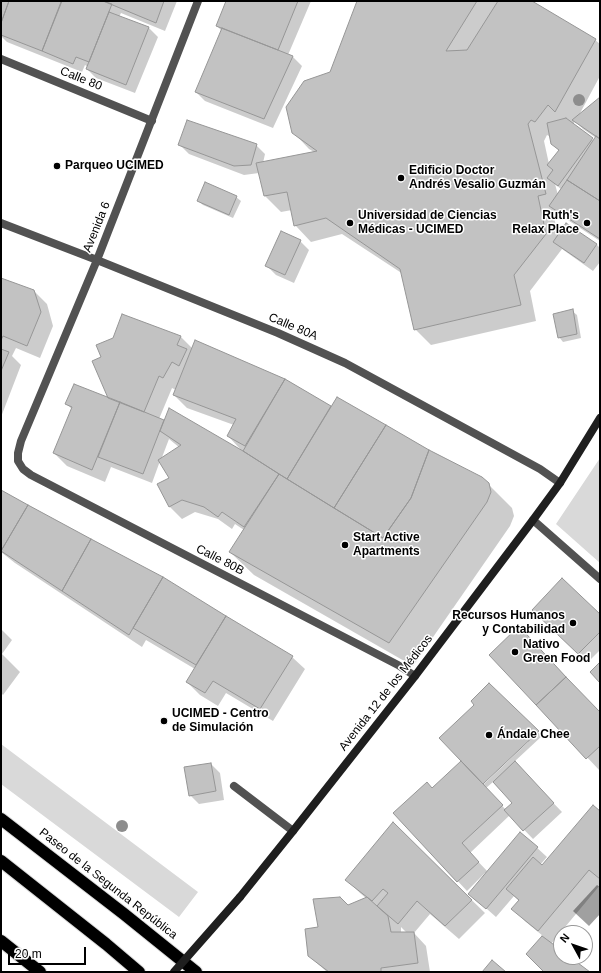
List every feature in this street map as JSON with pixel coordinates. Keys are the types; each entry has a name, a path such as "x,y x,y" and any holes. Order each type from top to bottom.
{"highway":[{"name":"Paseo de la Segunda República","path":"1,819 196,972"},
{"path":"1,861 139,972"},
{"path":"1,941 40,972"}],"main road":[{"name":"Avenida 12 de los Médicos","path":"174,972 240,896 293,831 415,676 560,483 600,418"}],"street":[{"name":"Avenida 6","path":"18,461 21,441 97,260 198,1"},
{"name":"Calle 80","path":"1,59 152,121"},
{"name":"Calle 80A","path":"1,223 278,333 345,363 540,469 560,483"},
{"name":"Calle 80B","path":"18,461 23,469 31,475 391,662 415,676"},
{"path":"533,520 600,579"},
{"path":"234,786 293,831"}],"shaded area":[{"path":"600,458 600,563 556,524"},
{"path":"1,744 198,892 179,917 1,784"},
{"path":"597,885 600,887 600,914 590,925 588,925 573,911"}],"building":[{"path":"1,1 9,1 1,23"},
{"path":"9,1 61,2 42,51 1,35 1,23"},
{"path":"62,1 103,1 112,4 89,62 76,57 73,64 42,51"},
{"path":"103,1 164,1 156,23"},
{"path":"226,1 298,1 278,50 216,26"},
{"name":"Edificio Doctor Andrés Vesalio Guzmán","path":"357,1 477,1 446,51 467,50 498,1 532,1 596,39 555,112 548,105 535,122 531,120 528,124 546,194 538,196 546,234 514,275 521,305 414,330 400,269 326,218 294,226 287,192 264,196 256,163 317,151 292,133 286,107 304,81 330,72"},
{"path":"109,12 149,27 126,85 86,69"},
{"path":"222,28 293,56 264,119 195,92"},
{"path":"600,97 600,139 572,120"},
{"path":"566,118 593,138 558,186 547,178 553,170 547,165 559,150 551,144 547,123"},
{"path":"187,120 257,144 251,165 234,166 178,145"},
{"path":"596,136 600,139 600,201 567,180"},
{"name":"Ruth's Relax Place","path":"567,180 600,201 600,239 549,206"},
{"path":"205,182 237,196 229,215 197,201"},
{"path":"566,223 597,244 584,263 553,242"},
{"path":"281,231 301,240 285,275 265,266"},
{"path":"1,278 34,290 41,312 27,346 3,336 1,340"},
{"path":"573,309 577,334 558,338 553,314"},
{"path":"122,314 181,336 177,345 187,349 179,366 172,362 163,378 159,376 144,412 108,398 92,361 101,357 96,345 113,338"},
{"path":"195,340 285,379 245,446 227,436 236,419 173,395"},
{"path":"1,349 9,352 1,371"},
{"path":"285,379 331,406 287,479 243,451"},
{"path":"74,384 120,402 92,470 53,453 72,407 65,404"},
{"path":"337,397 386,425 334,508 287,479"},
{"path":"120,402 164,420 143,474 98,457"},
{"path":"169,408 243,451 279,474 244,527 222,512 218,517 204,507 182,500 169,507 157,484 169,478 158,460 181,445 160,431"},
{"path":"386,425 429,450 411,498 383,538 334,508"},
{"name":"Start Active Apartments","path":"429,450 482,477 489,483 491,492 487,502 389,643 229,552 279,474 383,538 411,498"},
{"path":"1,490 28,505 1,551"},
{"path":"28,505 91,539 62,591 1,551"},
{"path":"91,539 163,577 129,635 62,591"},
{"path":"163,577 226,616 196,665 133,628"},
{"name":"Recursos Humanos y Contabilidad","path":"562,578 600,614 600,632 578,654 532,610"},
{"path":"226,616 293,656 260,709 213,681 205,693 186,682"},
{"path":"519,626 566,677 536,705 489,655"},
{"path":"600,662 600,683 590,672"},
{"path":"566,677 600,712 600,746 586,759 536,705"},
{"name":"Ándale Chee","path":"489,683 539,731 483,784 439,738 474,705 471,701"},
{"path":"461,761 503,805 462,843 479,862 457,882 393,813 427,782 432,788"},
{"path":"515,761 554,803 523,831 504,810 512,803 493,782"},
{"path":"211,763 216,791 189,796 184,767"},
{"path":"593,805 600,811 600,879 589,870 538,931 511,909 519,900 506,889 533,857 542,865"},
{"path":"393,822 472,900 445,926 417,901 398,924 377,906 388,893 383,889 372,901 345,880"},
{"path":"520,832 538,847 486,909 468,894"},
{"path":"340,897 348,905 367,897 388,916 391,932 414,932 418,963 381,968 381,972 329,972 308,956 305,929 318,927 313,899"},
{"path":"542,936 553,944 553,965 581,965 590,972 544,972 526,954"},
{"path":"492,960 506,972 482,972"}],"place":[{"name":"Parqueo UCIMED","path":"57,166"},
{"name":"Edificio Doctor Andrés Vesalio Guzmán","path":"401,178"},
{"name":"Universidad de Ciencias Médicas - UCIMED","path":"350,223"},
{"name":"Ruth's Relax Place","path":"587,223"},
{"name":"Start Active Apartments","path":"345,545"},
{"name":"Recursos Humanos y Contabilidad","path":"573,623"},
{"name":"Nativo Green Food","path":"515,652"},
{"name":"UCIMED - Centro de Simulación","path":"164,721"},
{"name":"Ándale Chee","path":"489,735"}]}
